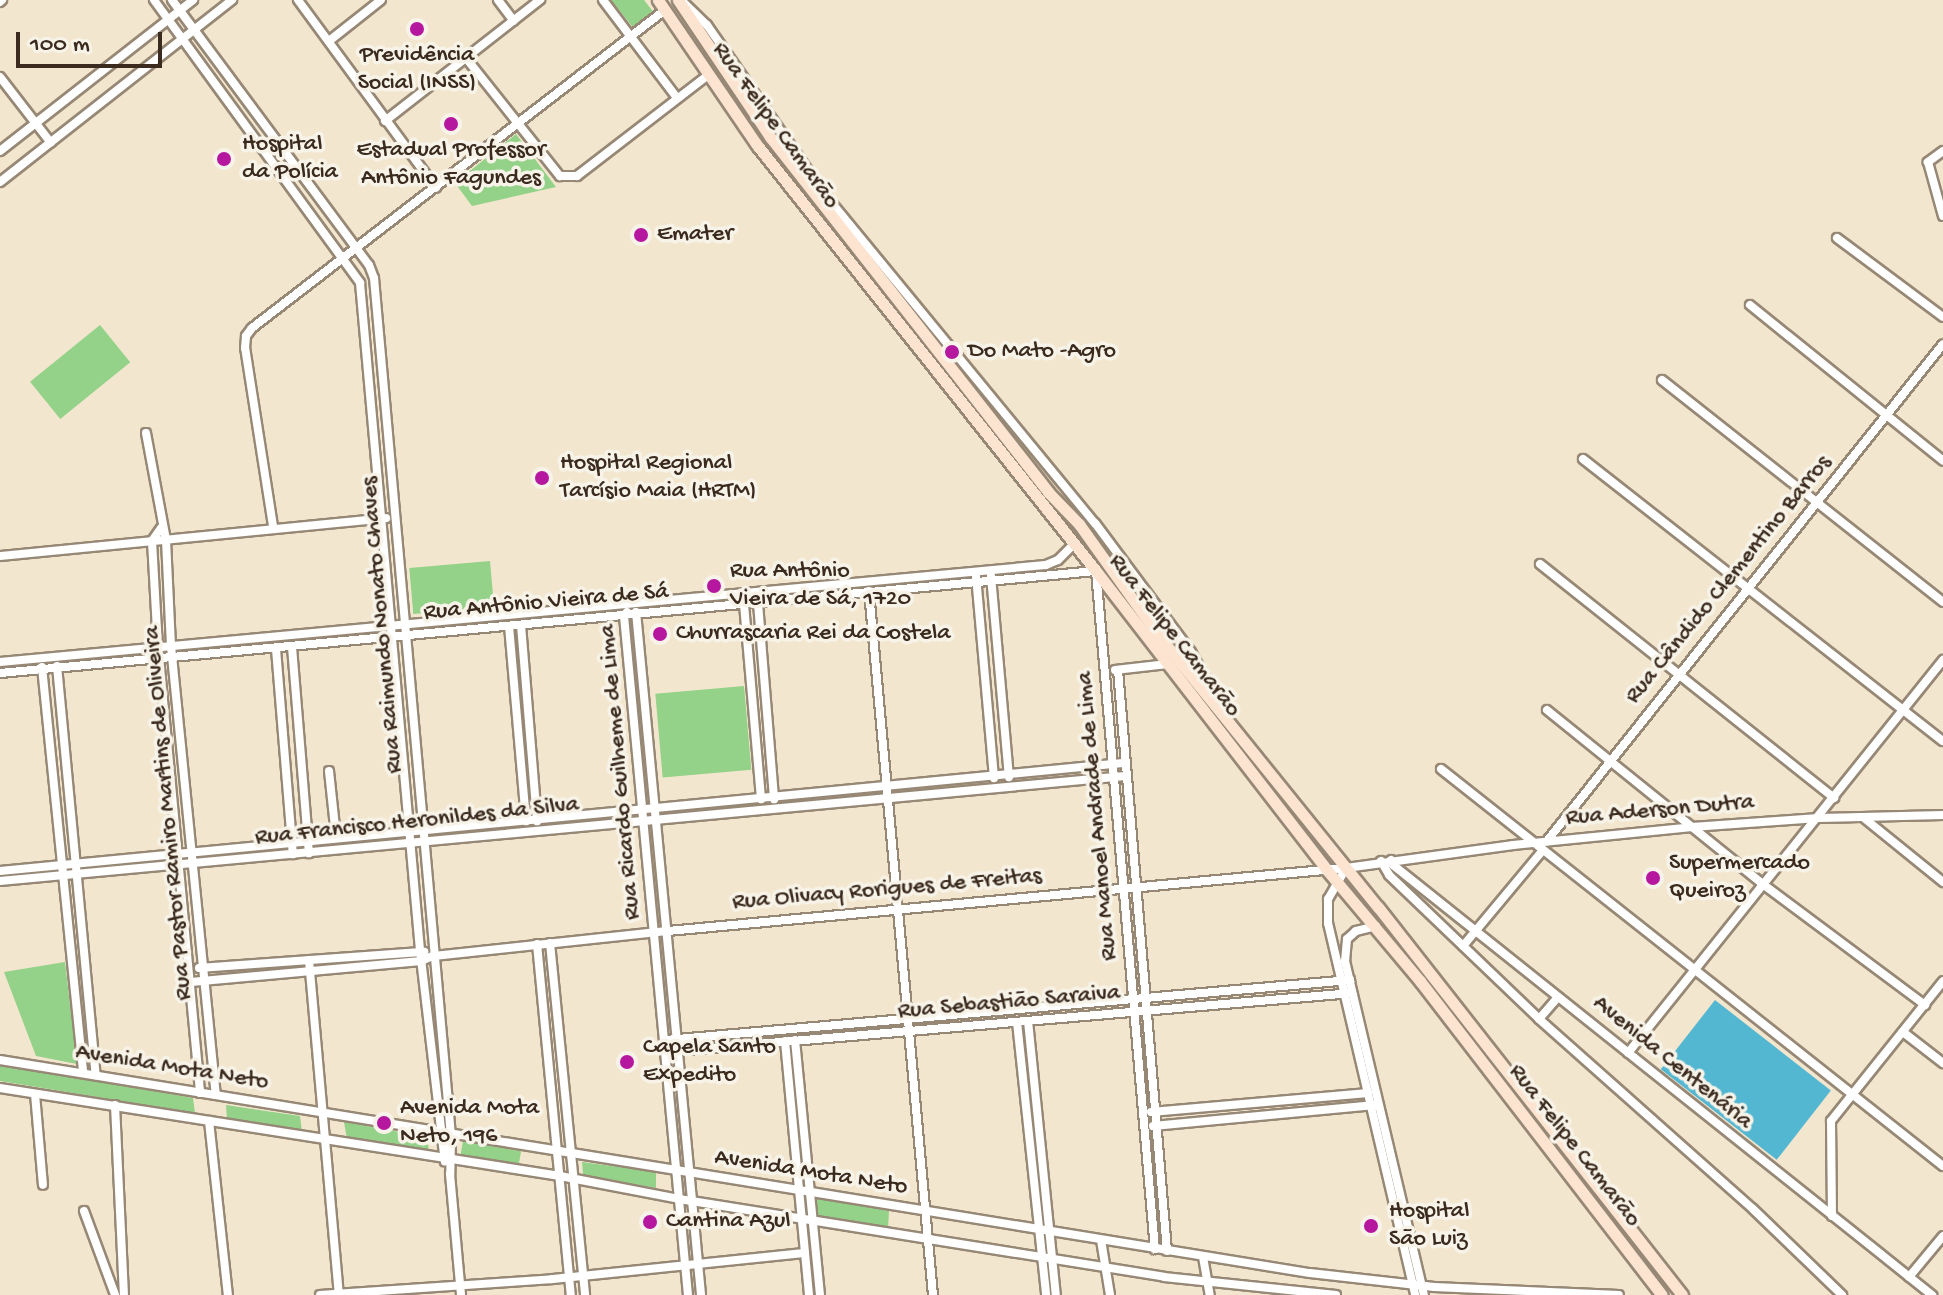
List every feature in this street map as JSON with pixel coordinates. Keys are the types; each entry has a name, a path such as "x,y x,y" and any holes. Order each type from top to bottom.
{"main road":[{"name":"Rua Felipe Camarão","path":"680,0 748,104 1210,699 1682,1295"},
{"name":"Rua Felipe Camarão","path":"661,5 757,145 1096,571 1326,869 1376,926 1662,1295"},
{"path":"661,5 689,38 695,32 689,17"},
{"path":"708,75 716,68 721,69 748,104"},
{"path":"1074,544 1081,538 1088,540 1127,591"},
{"path":"1562,1168 1577,1179 1583,1176 1582,1170"},
{"path":"1610,1227 1607,1220 1613,1216 1630,1230"}],"street":[{"path":"154,0 345,259"},
{"path":"172,0 357,249"},
{"path":"0,151 193,0"},
{"path":"0,182 232,0"},
{"path":"298,0 436,188"},
{"path":"329,41 381,0"},
{"path":"498,0 514,21"},
{"path":"385,121 540,0"},
{"path":"603,0 677,98"},
{"name":"Rua Felipe Camarão","path":"680,0 707,25 826,196 1095,523 1191,652 1208,683 1210,699"},
{"path":"273,526 245,348 252,328 631,36 661,5"},
{"path":"466,58 560,176 577,176 708,75"},
{"path":"0,77 51,143"},
{"path":"1943,151 1928,162 1943,216"},
{"path":"1837,238 1943,317"},
{"name":"Rua Raimundo Nonato Chaves","path":"357,249 369,265 375,291 402,625 451,1135 448,1159"},
{"name":"Rua Raimundo Nonato Chaves","path":"345,259 356,272 364,306 421,961 441,1132 450,1174 460,1290"},
{"path":"1750,305 1943,461"},
{"name":"Rua Cândido Clementino Barros","path":"1463,946 1943,344"},
{"path":"1662,380 1943,602"},
{"path":"372,408 385,407"},
{"name":"Rua Pastor Ramiro Martins de Oliveira","path":"146,433 161,528 166,540 171,646 216,1095"},
{"path":"1583,459 1943,741"},
{"path":"0,556 273,526 395,517"},
{"path":"152,541 161,528"},
{"name":"Rua Pastor Ramiro Martins de Oliveira","path":"152,541 159,659 200,1093"},
{"name":"Rua Antônio Vieira de Sá","path":"991,575 1055,562 1074,544"},
{"path":"1540,564 1834,798"},
{"name":"Rua Antônio Vieira de Sá","path":"0,673 758,603 976,576 1096,571"},
{"name":"Rua Manoel Andrade de Lima","path":"1096,571 1155,1249"},
{"path":"991,575 1010,786"},
{"path":"976,576 995,787"},
{"path":"869,588 933,1295"},
{"name":"Rua Antônio Vieira de Sá","path":"0,662 631,604 869,588"},
{"path":"758,603 775,807"},
{"name":"Rua Ricardo Guilheme de Lima","path":"688,1295 624,616 631,604 638,614 701,1295"},
{"path":"744,604 762,808"},
{"path":"521,625 538,830"},
{"path":"509,626 526,830"},
{"path":"292,647 309,853"},
{"path":"276,649 293,854"},
{"path":"56,657 96,1075"},
{"path":"41,658 83,1073"},
{"path":"1628,1053 1943,660"},
{"path":"1106,671 1168,664"},
{"name":"Rua Manoel Andrade de Lima","path":"1118,670 1123,763 1167,1251"},
{"path":"1547,710 1764,885 1925,1005"},
{"path":"989,713 1003,711"},
{"path":"517,717 529,716"},
{"path":"51,753 65,751"},
{"name":"Rua Francisco Heronildes da Silva","path":"0,871 308,838 1123,763"},
{"path":"1441,769 1532,843"},
{"path":"329,771 336,836"},
{"name":"Rua Francisco Heronildes da Silva","path":"0,881 1125,776"},
{"path":"841,788 841,801"},
{"name":"Rua Aderson Dutra","path":"1545,846 1692,827 1819,818 1943,815"},
{"path":"1864,818 1943,882"},
{"path":"1842,1295 1753,1209 1539,1019 1389,875 1381,861 1532,843 1545,846 1943,1166"},
{"name":"Rua Olivacy Rorigues de Freitas","path":"191,982 421,961 433,956 655,932 1326,869 1348,863 1381,861"},
{"name":"Avenida Centenária","path":"1381,861 1393,865 1932,1295"},
{"path":"1342,864 1327,909 1348,994 1366,1093 1374,1105 1398,1179 1420,1289"},
{"path":"1345,981 1347,939 1356,931 1376,926"},
{"path":"550,943 585,1295"},
{"path":"537,944 571,1295"},
{"path":"189,969 420,950 433,956"},
{"path":"309,960 339,1295"},
{"path":"276,962 277,974"},
{"name":"Rua Sebastião Saraiva","path":"666,1040 1345,981"},
{"path":"1832,1216 1831,1121 1943,981"},
{"path":"1348,994 1377,1092 1374,1105 1387,1182 1420,1289"},
{"name":"Rua Sebastião Saraiva","path":"667,1052 1348,994"},
{"path":"1539,1019 1558,997"},
{"path":"995,1012 996,1024"},
{"path":"664,1016 676,1015"},
{"path":"1028,1021 1056,1295"},
{"path":"1017,1022 1046,1295"},
{"path":"1903,1032 1943,1063"},
{"path":"430,1041 441,1039"},
{"path":"790,1040 809,1295"},
{"path":"790,1040 820,1295"},
{"name":"Avenida Mota Neto","path":"0,1060 1203,1257 1420,1289 1619,1295"},
{"path":"548,1061 562,1060"},
{"name":"Avenida Mota Neto","path":"0,1088 560,1176 679,1199 1105,1268 1336,1295"},
{"path":"1143,1112 1377,1092"},
{"path":"35,1094 43,1185"},
{"path":"1262,1102 1265,1116"},
{"path":"115,1105 124,1295"},
{"path":"1144,1127 1374,1105"},
{"path":"209,1121 228,1295"},
{"path":"1033,1178 1044,1177"},
{"path":"1387,1182 1398,1179"},
{"path":"84,1211 115,1295"},
{"path":"1909,1277 1943,1236"},
{"path":"1101,1240 1110,1295"},
{"path":"320,1295 460,1290 805,1253"},
{"path":"1203,1257 1210,1295"},
{"path":"1310,1273 1313,1294"},
{"path":"1415,1295 1420,1289"}],"green space":[{"path":"611,0 644,0 655,14 635,30"},
{"path":"516,134 556,187 472,206 455,183"},
{"path":"100,325 130,362 60,419 30,382"},
{"path":"490,561 494,607 413,614 409,568"},
{"path":"744,686 751,770 663,777 655,694"},
{"path":"65,962 77,1064 36,1056 4,972"},
{"path":"0,1064 193,1098 195,1113 0,1081"},
{"path":"226,1105 300,1116 302,1132 227,1120"},
{"path":"344,1122 427,1137 429,1151 347,1139"},
{"path":"463,1141 521,1151 519,1165 461,1155"},
{"path":"582,1162 656,1172 656,1188 583,1175"},
{"path":"816,1196 889,1211 888,1229 817,1216"}],"water":[{"path":"1715,1000 1831,1091 1777,1160 1661,1069"}],"place":[{"name":"Previdência Social (INSS)","path":"417,29"},
{"name":"Estadual Professor Antônio Fagundes","path":"451,124"},
{"name":"Hospital da Polícia","path":"224,159"},
{"name":"Emater","path":"641,235"},
{"name":"Do Mato -Agro","path":"952,352"},
{"name":"Hospital Regional Tarcísio Maia (HRTM)","path":"542,478"},
{"name":"Rua Antônio Vieira de Sá, 1720","path":"714,586"},
{"name":"Churrascaria Rei da Costela","path":"660,634"},
{"name":"Supermercado Queiroz","path":"1653,878"},
{"name":"Capela Santo Expedito","path":"627,1062"},
{"name":"Avenida Mota Neto, 196","path":"384,1123"},
{"name":"Cantina Azul","path":"650,1222"},
{"name":"Hospital São Luiz","path":"1371,1226"}]}
